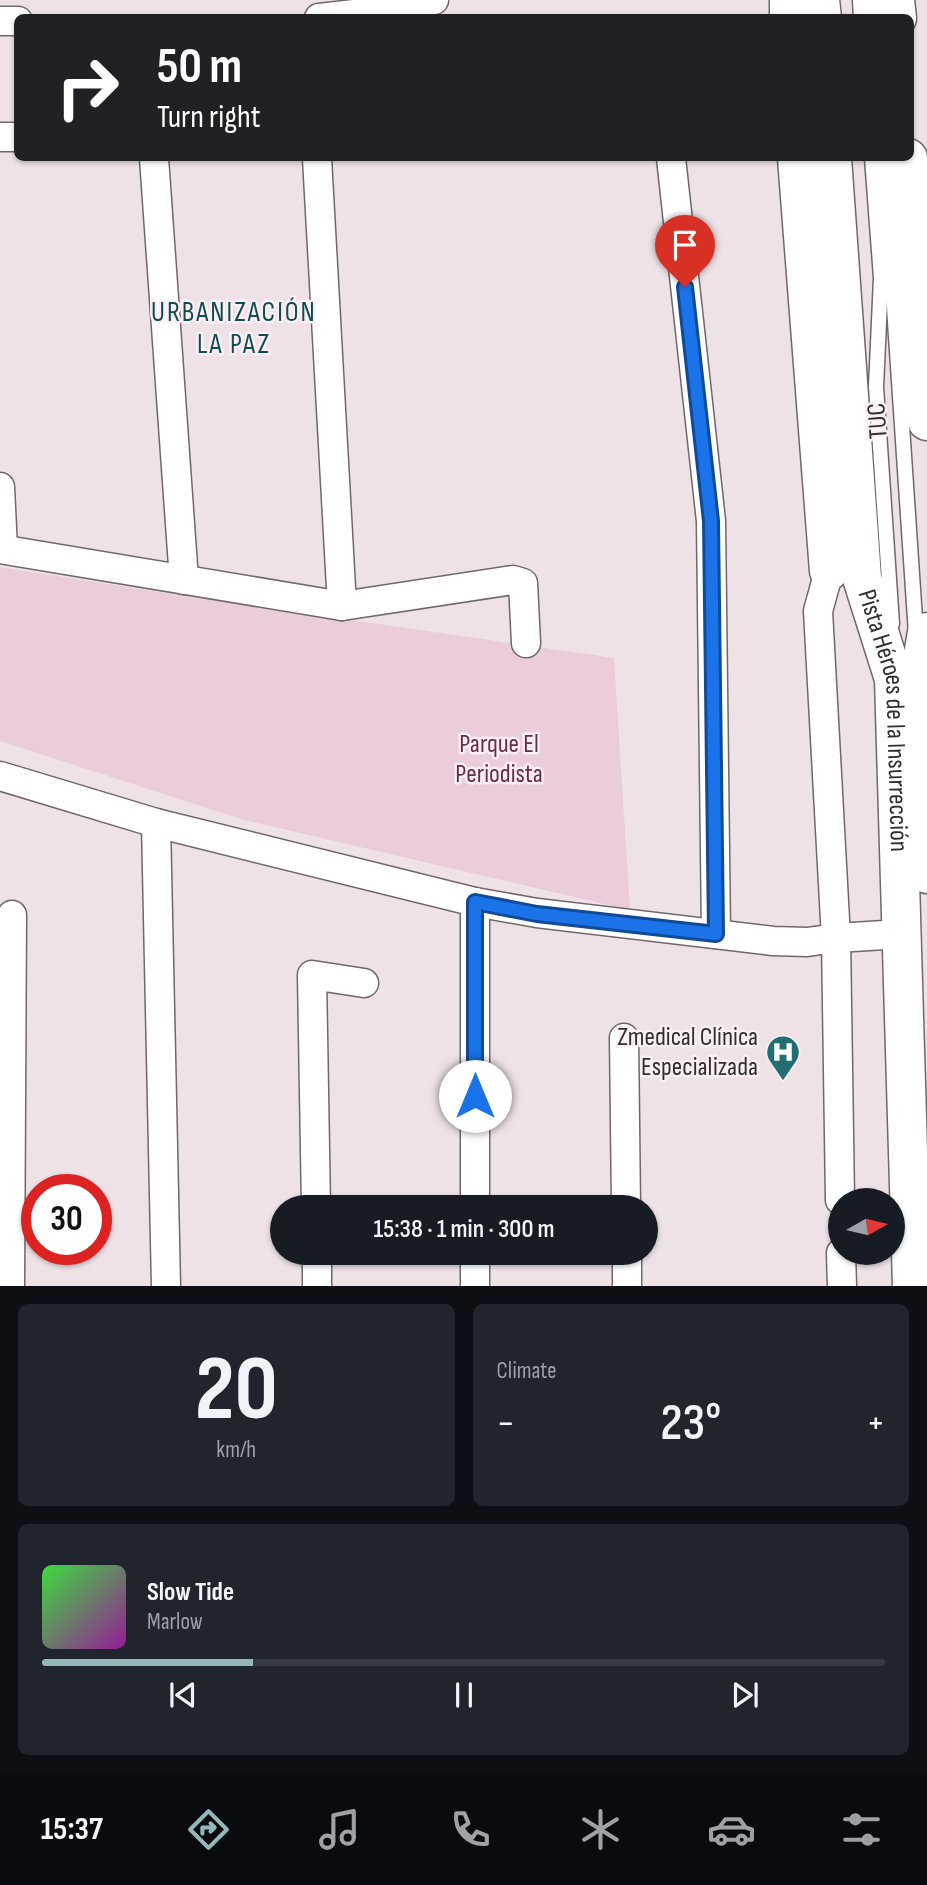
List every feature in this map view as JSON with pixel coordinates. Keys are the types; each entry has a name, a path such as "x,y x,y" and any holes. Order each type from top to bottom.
{"main road":[{"name":"Pista Héroes de la Insurrección","path":"797,161 829,571"},
{"name":"Pista Héroes de la Insurrección","path":"832,161 862,578 907,680 927,874"},
{"path":"908,161 927,421"},
{"name":"Pista Héroes de la Insurrección","path":"912,1286 901,934 907,680 927,632"}],"street":[{"path":"354,14 434,0"},
{"path":"154,161 184,580"},
{"path":"317,161 342,606"},
{"path":"671,161 711,521 716,934"},
{"path":"0,487 2,549 342,606 513,580 523,583 526,643"},
{"path":"829,571 818,611 836,938 840,1188"},
{"path":"0,776 156,823 475,902 537,914 807,942 901,934"},
{"path":"156,823 166,1286"},
{"path":"475,902 475,1195"},
{"path":"10,1286 12,915"},
{"path":"316,1195 312,975 364,983"},
{"path":"624,1038 626,1195"},
{"path":"317,1265 317,1286"},
{"path":"475,1265 475,1286"},
{"path":"627,1265 627,1286"},
{"path":"841,1265 842,1286"}],"lane":[{"name":"TUC","path":"872,161 881,278 876,387 889,573 907,680"},
{"name":"TUC","path":"884,161 907,680"}],"green space":[{"name":"Parque El Periodista","path":"0,567 614,658 630,910 244,820 0,741"}],"place":[{"name":"Zmedical Clínica Especializada","path":"783,1082"}],"district":[{"name":"URBANIZACIÓN LA PAZ","path":"234,328"}],"route":[{"path":"475,1096 475,902 537,914 716,934 711,521 685,287"}]}
